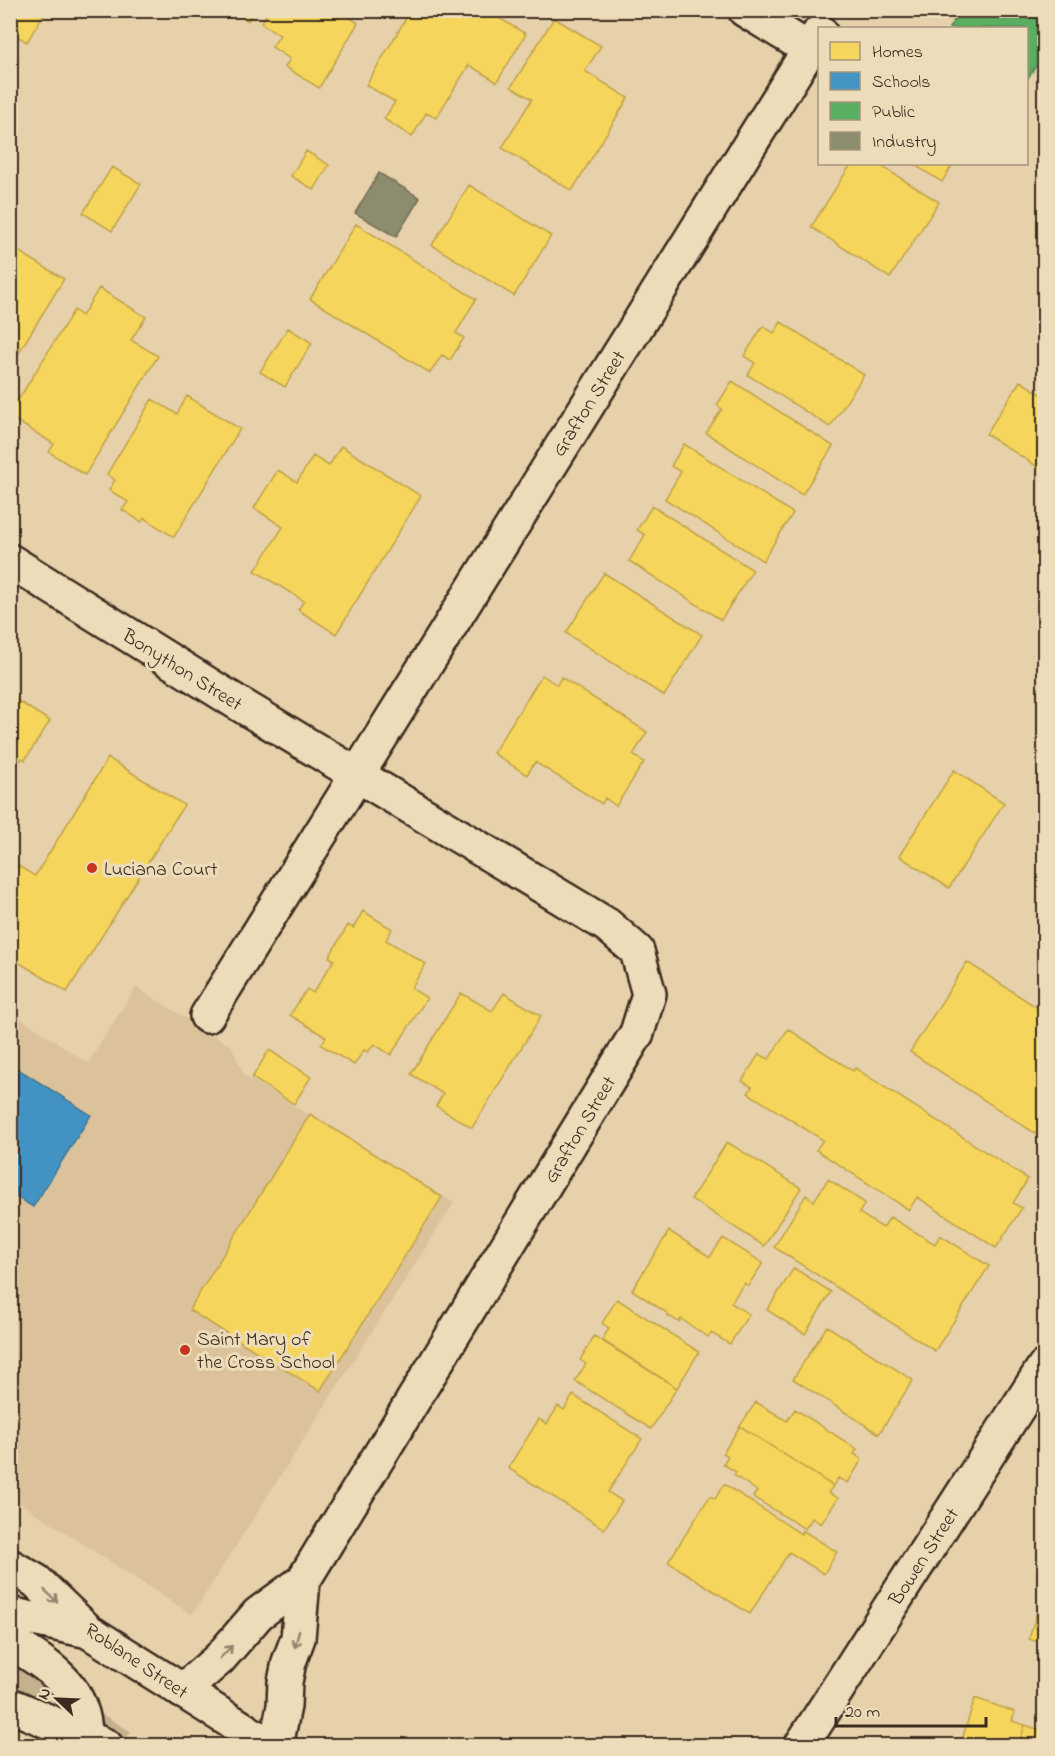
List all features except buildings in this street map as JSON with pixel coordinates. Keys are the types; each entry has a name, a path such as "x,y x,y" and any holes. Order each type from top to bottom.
{"main road":[{"path":"746,10 816,37"},
{"name":"Grafton Street","path":"822,27 833,10"},
{"name":"Grafton Street","path":"207,1016 816,37"},
{"name":"Bonython Street","path":"10,561 357,775"},
{"name":"Grafton Street","path":"182,1691 219,1659 258,1614 303,1581 637,1033 650,994 637,951 607,925 357,775"},
{"name":"Bowen Street","path":"801,1746 1044,1367"},
{"name":"Roblane Street","path":"10,1566 36,1581 88,1631 270,1746"},
{"name":"Grafton Street","path":"276,1746 289,1662 298,1638 303,1581"},
{"path":"10,1614 88,1631"},
{"path":"10,1642 58,1674 70,1688 82,1711 92,1742"},
{"path":"10,1705 92,1742"}],"shaded area":[{"name":"Saint Mary of the Cross School","path":"136,987 231,1046 245,1076 454,1203 192,1615 11,1497 10,1011 88,1063"}],"tunnel":[{"path":"10,1678 123,1746"}],"place":[{"name":"Luciana Court","path":"92,868"},
{"name":"Saint Mary of the Cross School","path":"185,1350"}]}
